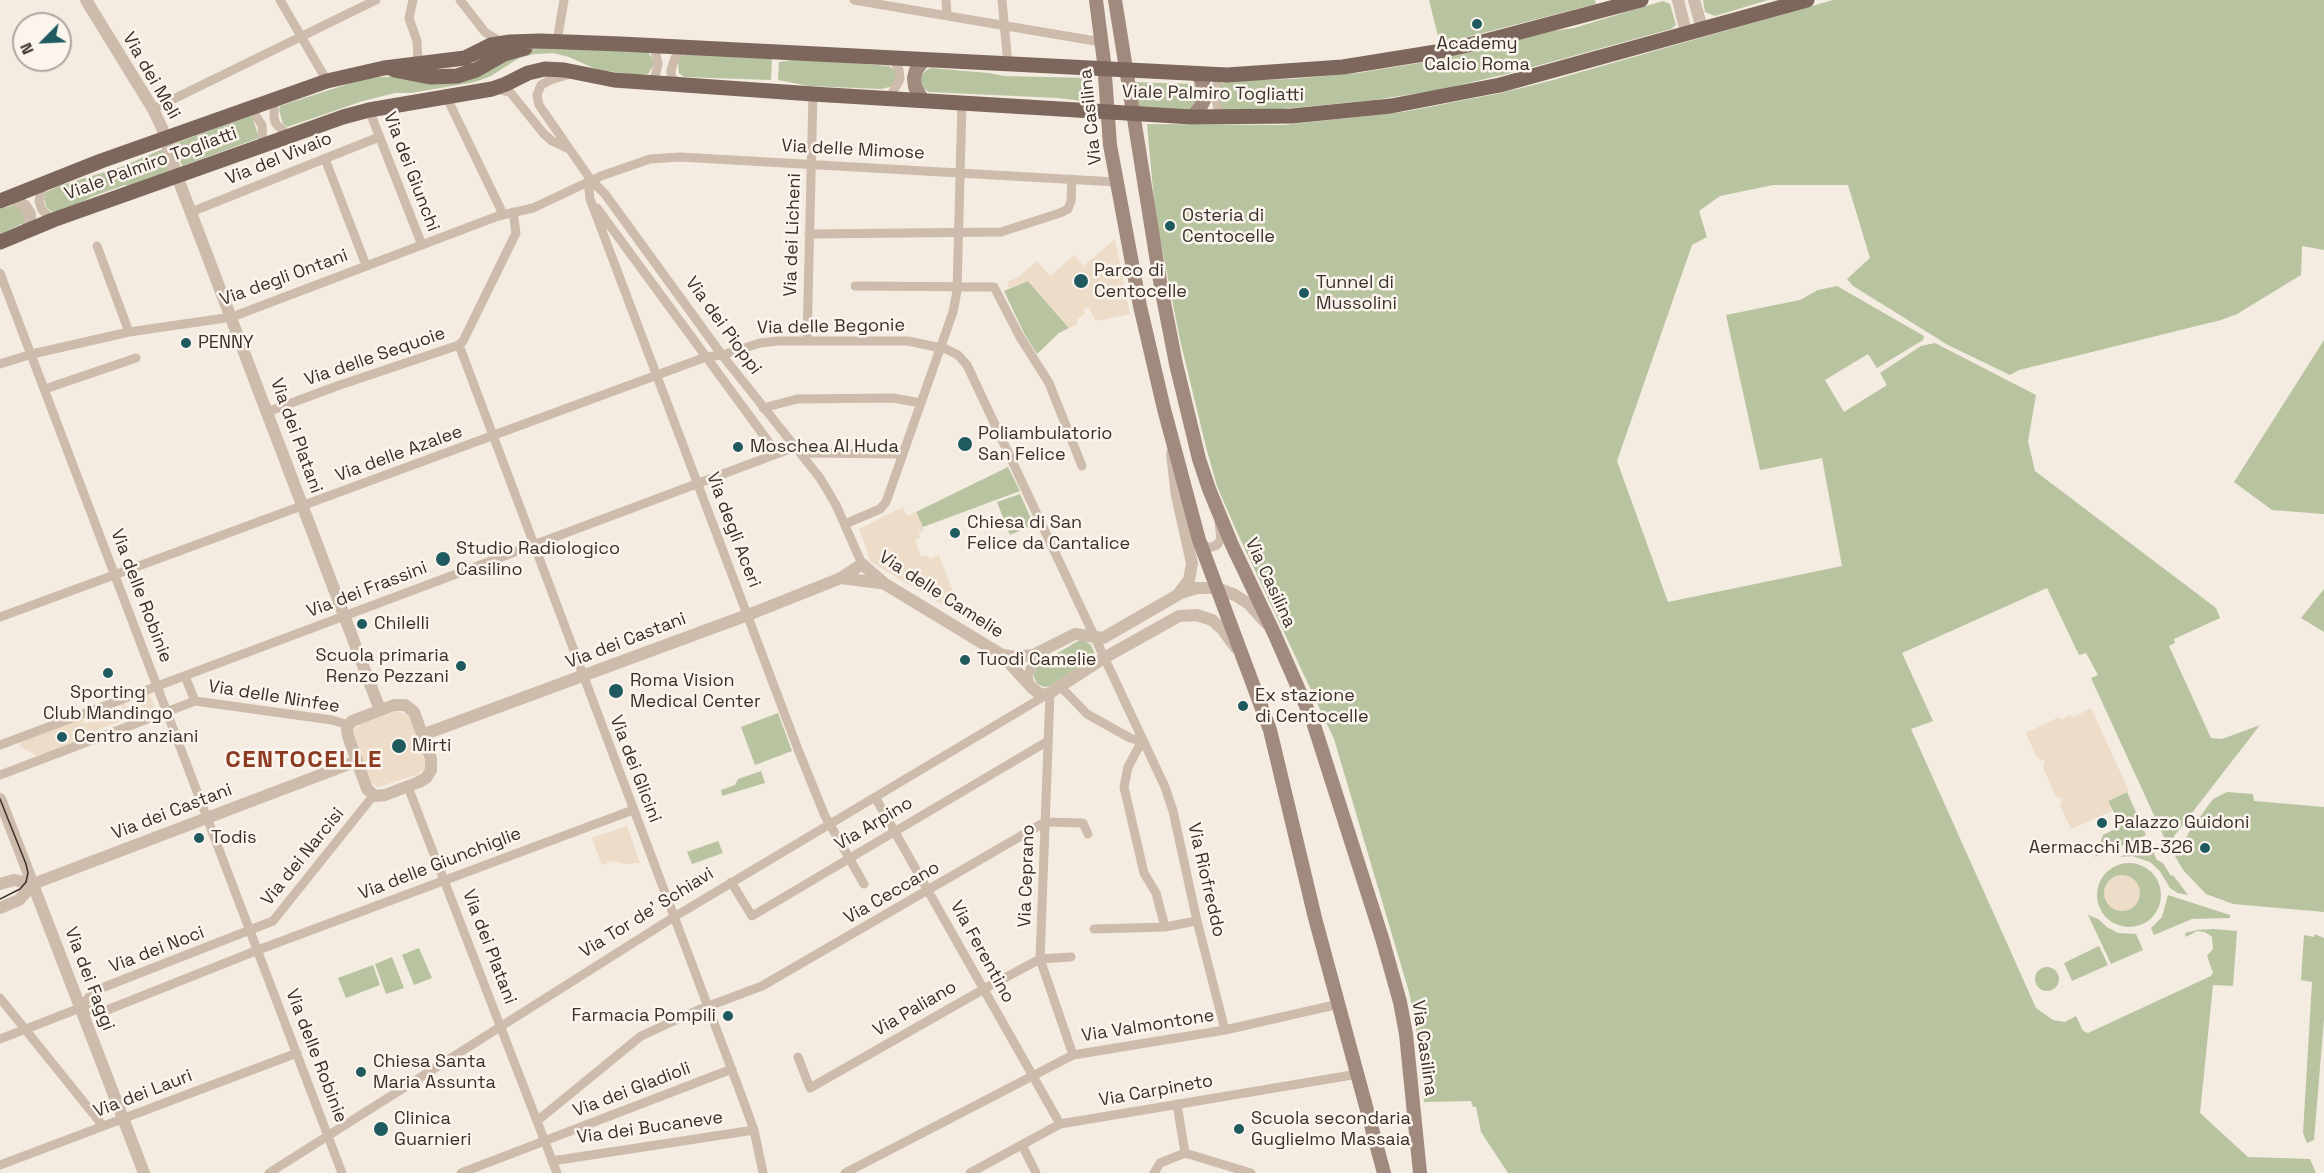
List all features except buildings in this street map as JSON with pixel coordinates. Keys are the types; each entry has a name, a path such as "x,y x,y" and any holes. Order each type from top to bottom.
{"main road":[{"name":"Via Casilina","path":"1096,0 1106,111 1116,182 1144,326 1172,441 1199,540 1250,673 1274,745 1315,918 1384,1173"},
{"name":"Via Casilina","path":"1115,0 1125,71 1173,348 1199,459 1217,511 1313,722 1396,985 1407,1041 1420,1173"},
{"name":"Viale Palmiro Togliatti","path":"6,199 327,81 503,41 684,47 1220,75 1324,69 1424,54 1486,41 1641,0"},
{"name":"Viale Palmiro Togliatti","path":"0,242 53,220 288,135 369,110 492,89 538,70 552,68 605,79 1192,117 1318,114 1428,100 1523,79 1807,0"},
{"name":"Viale Palmiro Togliatti","path":"384,68 465,58 503,41"},
{"name":"Viale Palmiro Togliatti","path":"384,68 432,69 465,65 482,60 499,49 540,41"},
{"name":"Viale Palmiro Togliatti","path":"384,68 430,78 457,76 473,72 508,53 557,42"},
{"path":"922,61 914,78 914,84 922,99"},
{"name":"Viale Palmiro Togliatti","path":"473,91 495,84 523,67 540,63 556,63 578,72"},
{"path":"1192,117 1205,98 1203,84 1198,75"}],"street":[{"name":"Via dei Meli","path":"86,0 153,110 177,176"},
{"path":"280,0 327,81"},
{"path":"153,110 376,0"},
{"path":"413,0 409,18 417,41 418,60"},
{"path":"460,0 485,32 503,41"},
{"path":"557,42 564,0"},
{"path":"854,0 900,4 947,16 1101,42"},
{"path":"946,0 947,16"},
{"path":"1002,0 1008,65"},
{"path":"1678,0 1686,32"},
{"path":"1694,0 1702,28"},
{"path":"651,82 656,75 658,60 654,46"},
{"path":"678,84 671,76 671,70 675,58 684,47"},
{"path":"890,97 900,79 899,70 892,59"},
{"name":"Via dei Pioppi","path":"578,72 545,82 539,88 537,95 540,107 591,180 612,204 720,352 827,489 862,564"},
{"path":"1220,75 1215,90 1220,117"},
{"name":"Via dei Pioppi","path":"492,89 510,92 546,137 570,150"},
{"name":"Via dei Licheni","path":"807,341 813,94"},
{"path":"446,96 503,214"},
{"path":"274,100 275,121 288,135"},
{"path":"845,524 882,507 886,502 952,312 957,286 962,102"},
{"name":"Viale Palmiro Togliatti","path":"250,108 262,125 262,144"},
{"name":"Via dei Giunchi","path":"369,110 422,245"},
{"name":"Via del Vivaio","path":"191,212 380,137"},
{"name":"Via delle Mimose","path":"513,212 540,205 591,180 632,165 664,157 1116,182"},
{"path":"325,159 364,260"},
{"name":"Via dei Platani","path":"177,176 380,710"},
{"path":"809,234 1001,232 1068,209 1071,203 1072,179"},
{"name":"Via degli Aceri","path":"591,180 590,199 747,615 829,823 864,884"},
{"name":"Viale Palmiro Togliatti","path":"43,184 39,195 40,203 44,213 53,220"},
{"path":"6,199 25,206 30,214 30,222 25,232"},
{"name":"Via dei Pioppi","path":"590,199 773,448"},
{"path":"459,345 516,233 513,212"},
{"name":"Via degli Ontani","path":"0,364 32,354 129,332 232,317 513,212"},
{"path":"97,246 129,332"},
{"name":"Via delle Robinie","path":"0,273 342,1173"},
{"path":"855,286 957,286 997,289 1020,337 1048,383 1082,466"},
{"name":"Via delle Begonie","path":"706,357 760,343 908,341 940,347"},
{"name":"Via delle Sequoie","path":"267,412 459,345"},
{"name":"Via dei Glicini","path":"459,345 732,1069 753,1130 763,1173"},
{"name":"Via Riofreddo","path":"940,347 958,355 967,365 1165,787 1173,811 1225,1030"},
{"name":"Via delle Azalee","path":"0,617 706,357"},
{"path":"45,389 136,358"},
{"path":"763,408 800,399 893,398 921,403"},
{"name":"Via Casilina","path":"1172,441 1175,486 1192,563 1187,583 1173,597"},
{"name":"Via dei Frassini","path":"158,686 795,447"},
{"path":"802,455 808,453 903,454"},
{"path":"1199,540 1209,548 1219,544 1221,536 1217,511"},
{"name":"Via delle Camelie","path":"862,564 885,584 1002,655 1029,685"},
{"name":"Via dei Castani","path":"422,735 747,615 841,578 862,564"},
{"name":"Via dei Castani","path":"841,578 885,584"},
{"path":"1094,637 1106,637 1173,597 1192,589 1218,588 1246,601 1274,633"},
{"path":"1049,648 1030,669 1028,680 1029,685 1041,694 1055,689 1171,619 1193,614 1212,620 1222,629 1250,673"},
{"name":"Via delle Camelie","path":"1002,655 1026,657 1075,634 1094,637"},
{"path":"0,776 195,701 185,676"},
{"path":"0,744 158,686"},
{"path":"1055,689 1087,714 1130,738 1142,741 1128,766 1124,787 1144,873 1156,893 1165,927"},
{"name":"Via Tor de' Schiavi","path":"269,1173 674,917 1055,689"},
{"name":"Via Ceprano","path":"1055,689 1048,741 1040,959 1073,1055"},
{"name":"Via delle Ninfee","path":"195,701 332,720 348,725"},
{"path":"397,704 410,708 415,714 431,759 431,770 424,780 382,796 373,795 368,789 348,736 348,725 380,710 397,704"},
{"name":"Via Arpino","path":"731,882 752,916 1048,741"},
{"name":"Via dei Castani","path":"33,884 357,761"},
{"name":"Via dei Platani","path":"408,787 552,1161"},
{"name":"Via dei Narcisi","path":"251,931 273,921 373,795"},
{"name":"Via Ferentino","path":"875,797 1060,1124"},
{"name":"Via dei Faggi","path":"0,799 144,1173"},
{"name":"Via delle Giunchiglie","path":"258,950 633,810"},
{"path":"1045,822 1083,823 1088,834"},
{"name":"Via Ceccano","path":"537,1121 641,1036 762,986 1045,822"},
{"path":"0,884 14,880 33,884 19,900 0,908"},
{"path":"1094,929 1165,927 1191,922"},
{"name":"Via dei Noci","path":"0,1039 80,1008 94,991 251,931"},
{"name":"Via dei Noci","path":"80,1008 102,1012 258,950"},
{"name":"Via Paliano","path":"798,1058 810,1088 984,988 1040,959 1071,957"},
{"path":"163,965 171,984"},
{"path":"0,998 102,1126"},
{"name":"Via Valmontone","path":"845,1173 857,1170 1073,1055 1225,1030 1339,1004"},
{"name":"Via dei Lauri","path":"0,1165 297,1053"},
{"name":"Via dei Gladioli","path":"461,1173 732,1069"},
{"name":"Via Carpineto","path":"970,1173 1060,1124 1358,1074"},
{"path":"1177,1104 1185,1153"},
{"name":"Via dei Bucaneve","path":"552,1161 753,1130"},
{"path":"1022,1145 1036,1173"},
{"path":"1154,1173 1160,1163 1185,1153 1251,1173"},
{"path":"552,1161 557,1173"}],"green space":[{"name":"Academy Calcio Roma","path":"1429,0 1595,0 1596,4 1440,44"},
{"path":"1703,0 1768,0 1715,16 1705,12"},
{"name":"Parco di Centocelle","path":"1833,0 2324,0 2324,250 2302,246 2301,275 2237,314 2221,320 2019,370 2010,375 1948,345 1853,286 1847,279 1870,258 1848,185 1773,185 1720,196 1699,211 1707,237 1692,245 1617,461 1668,602 1842,566 1822,458 1760,470 1726,315 1800,300 1818,290 1837,286 1924,336 1923,340 1877,368 1868,354 1825,380 1844,412 1887,385 1880,373 1921,346 1935,343 2036,395 2028,441 2035,471 2216,608 2220,618 2174,639 2175,643 2169,646 2211,738 2222,739 2260,725 2171,840 2167,840 2091,678 2098,675 2086,653 2079,655 2047,588 1902,653 1933,721 1911,729 2036,1008 2053,1020 2065,1022 2076,1016 2083,1031 2088,1033 2211,976 2213,973 2207,956 2213,949 2212,937 2205,932 2197,931 2186,937 2185,933 2197,930 2213,929 2237,931 2233,986 2213,985 2200,1113 2248,1157 2310,1159 2316,1173 1508,1173 1481,1132 1476,1107 1473,1107 1471,1101 1424,1102 1418,1039 1409,992 1334,739 1217,486 1180,340 1155,212 1147,124 1283,125 1403,112 1501,93 1553,80"},
{"path":"1663,1 1670,4 1676,25 1671,29 1511,73 1438,90 1374,100 1282,109 1225,111 1220,108 1219,86 1226,81 1292,79 1358,73 1437,60 1553,31 1574,28"},
{"path":"545,48 648,52 655,63 648,74 639,75 598,70 569,57 553,53 535,54 519,58 491,76 475,82 411,93 395,93 363,101 287,127 283,124 279,110 280,106 357,81 377,77 395,77 434,82 528,50"},
{"path":"684,55 772,59 771,80 684,77 679,73 678,60"},
{"path":"800,59 889,66 896,71 897,78 894,86 881,89 809,86 778,80 779,62"},
{"path":"930,68 1004,76 1092,78 1091,102 1058,98 929,92 920,86 920,75"},
{"path":"1134,82 1195,84 1198,86 1200,98 1191,110 1139,108"},
{"path":"250,116 259,138 182,166 173,144"},
{"path":"163,149 172,171 91,197 68,210 54,213 47,208 44,199 46,192 121,167"},
{"path":"17,204 26,212 24,223 0,234 0,209"},
{"path":"1028,281 1069,328 1059,333 1037,354 1025,335 1004,291"},
{"path":"2324,340 2324,514 2272,510 2234,482"},
{"path":"1008,467 1020,491 923,527 916,512"},
{"path":"1020,494 1034,525 1010,535 997,502"},
{"path":"2324,589 2324,632 2301,618"},
{"path":"1078,641 1085,641 1091,645 1094,652 1093,658 1050,686 1044,687 1037,684 1033,674 1039,664"},
{"path":"778,713 792,751 755,765 741,727"},
{"path":"761,771 765,783 722,796 721,790 735,785 738,779"},
{"path":"2127,792 2146,835 2095,857 2103,835 2121,826 2108,801"},
{"path":"2227,792 2253,794 2254,801 2324,807 2324,912 2233,904 2206,894 2183,870 2175,856 2213,799"},
{"path":"718,841 723,853 692,864 687,852"},
{"path":"2146,844 2150,845 2157,860 2163,863 2188,895 2170,888 2159,870 2150,862 2132,856 2120,857"},
{"path":"2129,863 2147,869 2155,877 2161,895 2155,913 2147,921 2129,927 2111,921 2103,913 2097,895 2103,877 2111,869"},
{"path":"2168,895 2230,915 2230,918 2192,919 2154,935 2151,928 2162,917"},
{"path":"2088,915 2118,933 2136,934 2143,950 2111,964"},
{"path":"2315,934 2324,938 2324,1019 2314,1140 2307,1143 2303,1133 2312,982 2301,980 2304,935 2314,937"},
{"path":"2099,946 2108,965 2072,981 2064,963"},
{"path":"419,948 432,978 414,985 402,955"},
{"path":"392,957 404,988 386,994 375,964"},
{"path":"373,965 380,985 346,998 338,978"},
{"path":"2047,967 2055,971 2059,979 2055,987 2047,991 2039,987 2035,979 2039,971"}],"shaded area":[{"name":"Parco di Centocelle","path":"1115,239 1130,314 1096,321 1088,306 1083,310 1085,313 1076,321 1078,324 1069,328 1028,281 1009,288 1007,282 1017,278 1037,261 1050,276 1074,255 1084,266"},
{"path":"903,507 907,516 916,512 924,531 919,532 920,538 915,540 921,557 926,555 930,559 939,555 962,616 871,562 859,529"},
{"path":"149,693 156,713 146,717 144,712 131,717 132,722 129,723 128,718 99,729 101,734 46,755 37,756 20,746 27,736 81,716 84,724 122,709 120,703 124,701 127,707 140,703 138,696"},
{"path":"2091,708 2129,791 2108,801 2112,811 2071,829 2060,806 2063,799 2055,796 2043,767 2045,761 2037,758 2026,733 2059,717 2061,720 2070,715 2072,718"},
{"path":"397,711 409,716 425,768 416,775 378,787 370,782 354,737 354,730 360,724"},
{"path":"627,826 640,863 625,864 612,861 602,865 592,838"},
{"path":"2122,875 2135,880 2140,893 2135,906 2122,911 2109,906 2104,893 2109,880"}],"tram line":[{"path":"0,799 28,873 26,882 20,889 0,899"}],"place":[{"name":"Academy Calcio Roma","path":"1477,24"},
{"name":"Osteria di Centocelle","path":"1170,226"},
{"name":"Parco di Centocelle","path":"1081,281"},
{"name":"Tunnel di Mussolini","path":"1304,293"},
{"name":"PENNY","path":"186,343"},
{"name":"Poliambulatorio San Felice","path":"965,444"},
{"name":"Moschea Al Huda","path":"738,447"},
{"name":"Chiesa di San Felice da Cantalice","path":"955,533"},
{"name":"Studio Radiologico Casilino","path":"443,559"},
{"name":"Chilelli","path":"362,624"},
{"name":"Tuodì Camelie","path":"965,660"},
{"name":"Scuola primaria Renzo Pezzani","path":"461,666"},
{"name":"Sporting Club Mandingo","path":"108,673"},
{"name":"Roma Vision Medical Center","path":"616,691"},
{"name":"Ex stazione di Centocelle","path":"1243,706"},
{"name":"Centro anziani","path":"62,737"},
{"name":"Mirti","path":"399,746"},
{"name":"Palazzo Guidoni","path":"2102,823"},
{"name":"Todis","path":"199,838"},
{"name":"Aermacchi MB-326","path":"2205,848"},
{"name":"Farmacia Pompili","path":"728,1016"},
{"name":"Chiesa Santa Maria Assunta","path":"361,1072"},
{"name":"Clinica Guarnieri","path":"381,1129"},
{"name":"Scuola secondaria Guglielmo Massaia","path":"1239,1129"}],"district":[{"name":"CENTOCELLE","path":"304,760"}]}
